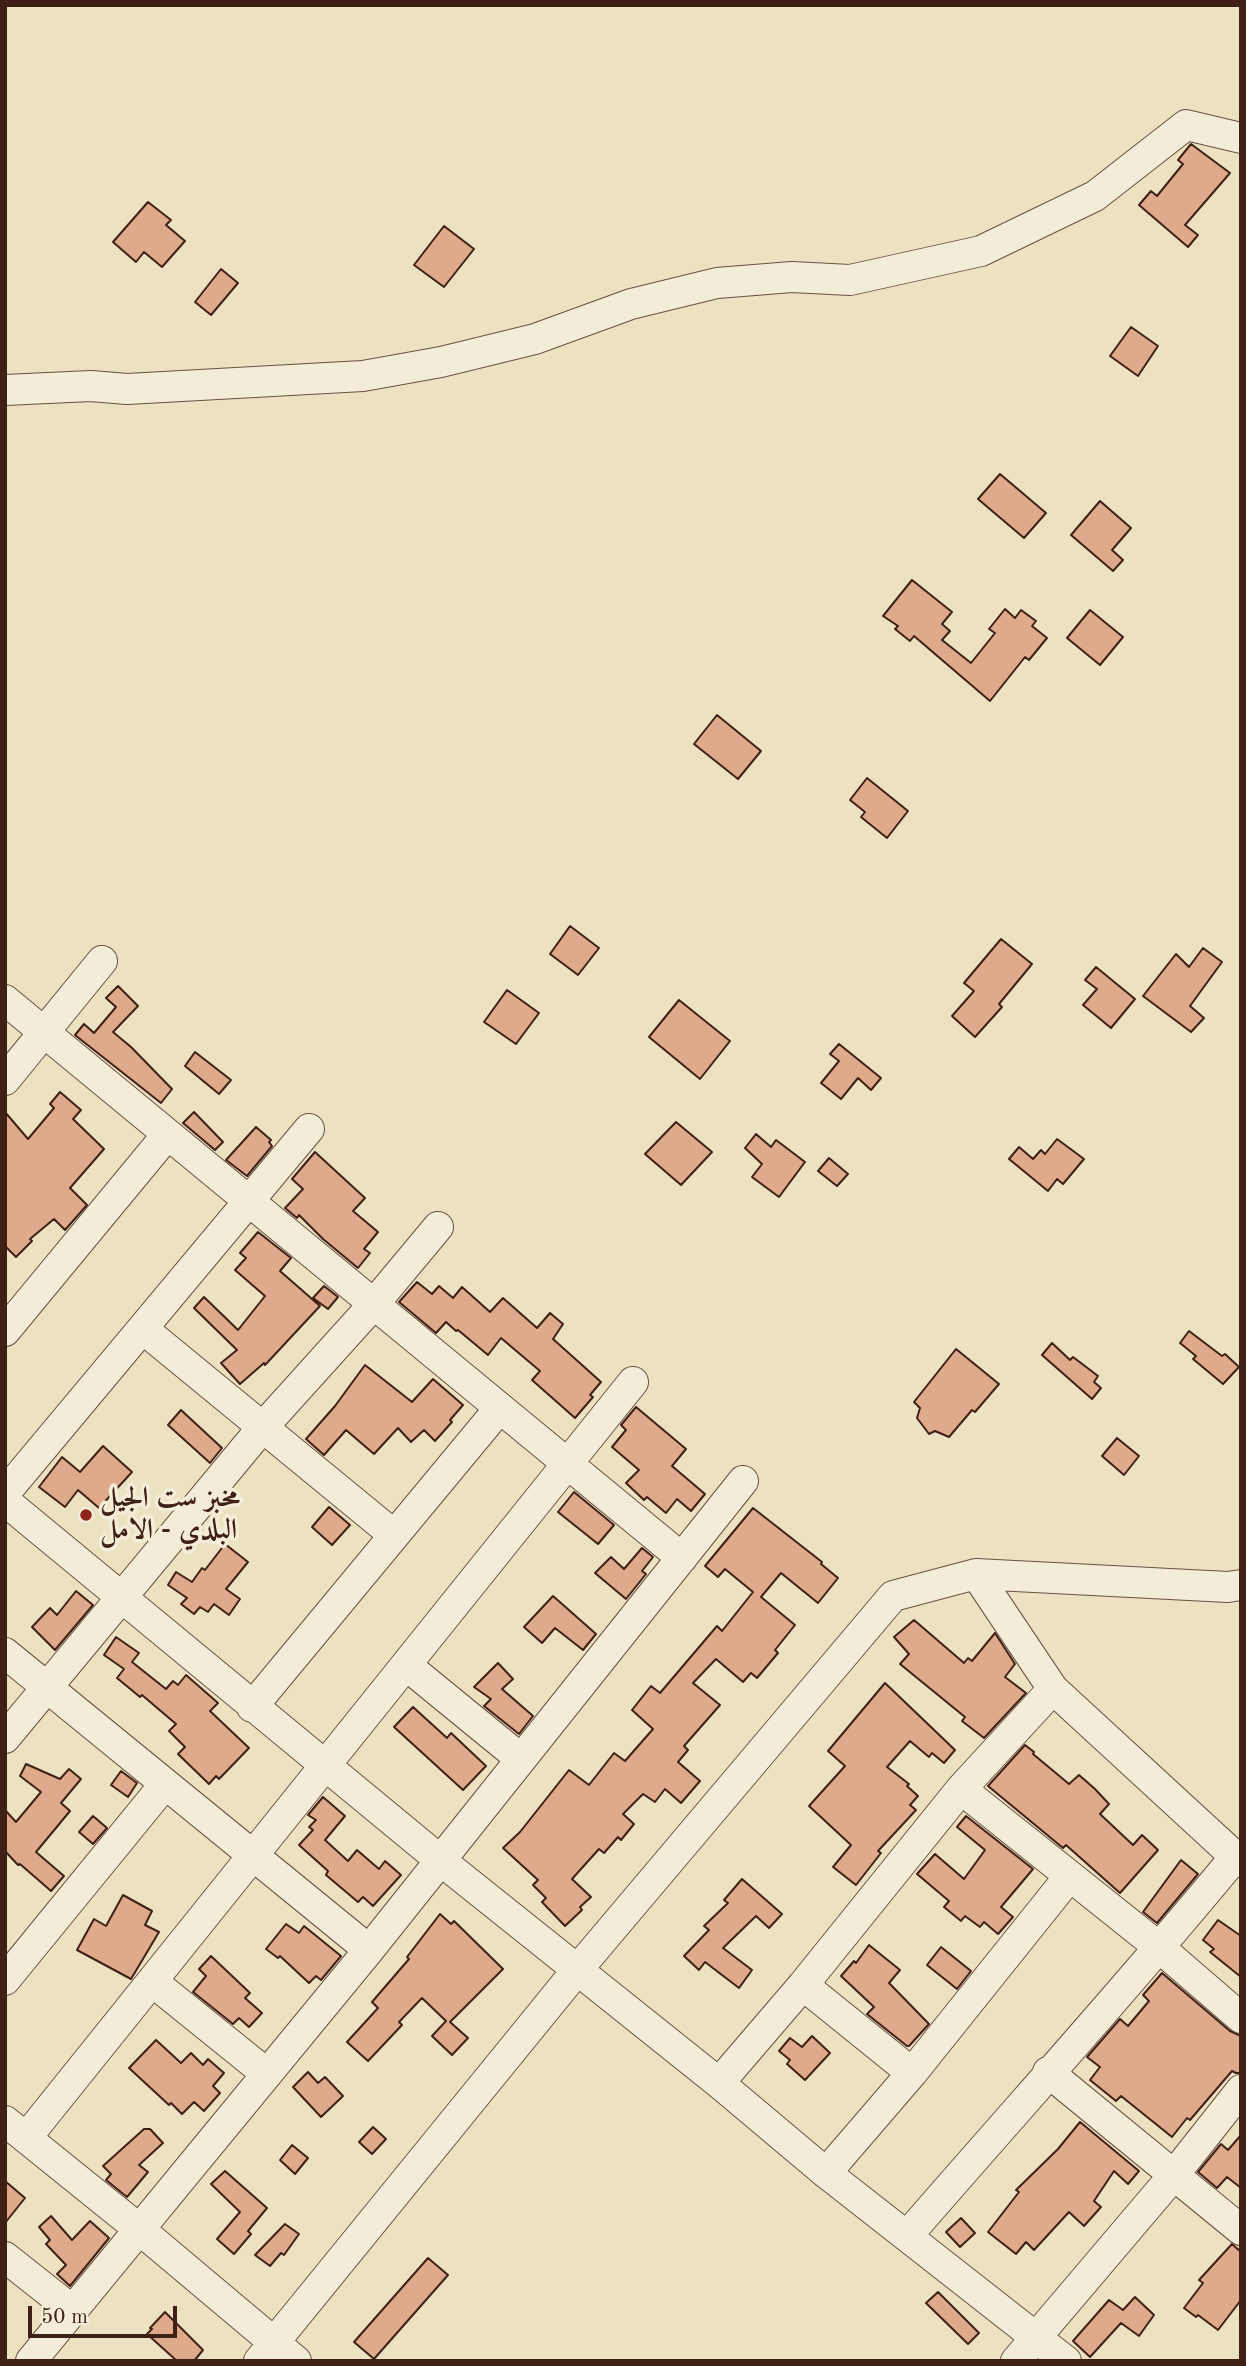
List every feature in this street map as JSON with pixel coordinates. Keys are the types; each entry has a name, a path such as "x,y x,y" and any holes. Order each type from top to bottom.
{"street":[{"path":"5,390 91,386 127,389 363,376 441,362 535,339 631,304 717,283 792,277 850,280 981,251 1095,196 1186,125 1241,138"},
{"path":"5,1080 102,961"},
{"path":"5,1000 681,1558"},
{"path":"5,1493 309,1129"},
{"path":"5,1331 167,1135"},
{"path":"5,1738 262,1428 373,1305 438,1227"},
{"path":"144,1329 394,1535"},
{"path":"633,1382 153,1982 16,2130 139,2229 277,2355 578,1969 893,1596 976,1574 1237,1589"},
{"path":"252,1707 499,1409"},
{"path":"31,2361 369,1950 743,1481"},
{"path":"5,1501 325,1767 719,2083 826,2173 1066,2361"},
{"path":"907,2236 1048,2072 1238,1859 1053,1689 976,1574"},
{"path":"5,1653 369,1950"},
{"path":"406,1665 521,1759"},
{"path":"719,2083 803,1985 961,1789 1053,1689"},
{"path":"5,1980 165,1784"},
{"path":"961,1789 1160,1948 1241,2018"},
{"path":"826,2173 912,2073 1069,1877"},
{"path":"153,1982 267,2074"},
{"path":"803,1985 912,2073"},
{"path":"1048,2072 1241,2230"},
{"path":"1016,2361 1173,2176 1241,2090"},
{"path":"5,2257 72,2310"}],"building":[{"path":"1191,144 1230,173 1185,225 1198,235 1188,247 1139,205 1151,191 1157,196 1183,164 1178,160"},
{"path":"148,202 171,220 166,225 185,241 162,267 144,252 136,262 113,242"},
{"path":"444,226 474,249 444,287 414,265"},
{"path":"221,269 238,283 211,315 195,302"},
{"path":"1131,327 1158,346 1138,376 1110,356"},
{"path":"1000,474 1046,513 1024,538 978,499"},
{"path":"1100,501 1131,528 1112,550 1123,560 1113,571 1071,535"},
{"path":"912,580 952,612 942,624 950,631 942,640 971,663 995,633 989,629 1005,609 1015,618 1021,610 1036,621 1032,626 1047,638 1029,660 1025,657 990,701 914,636 910,641 895,629 898,626 883,616"},
{"path":"1090,610 1123,637 1100,665 1067,638"},
{"path":"717,715 761,751 738,779 694,744"},
{"path":"867,778 908,811 887,838 861,817 865,812 850,800"},
{"path":"570,926 599,948 578,975 550,954"},
{"path":"1001,939 1032,964 999,1004 1002,1007 975,1037 952,1016 974,991 964,983"},
{"path":"1203,948 1222,962 1190,1006 1204,1018 1191,1032 1143,996 1176,954 1189,967"},
{"path":"1096,967 1135,999 1111,1028 1083,1005 1097,989 1085,980"},
{"path":"118,986 138,1006 113,1032 172,1089 161,1103 75,1035 84,1024 94,1033 116,1007 106,998"},
{"path":"507,990 539,1013 516,1044 484,1022"},
{"path":"679,1000 730,1041 700,1079 649,1037"},
{"path":"839,1044 881,1078 871,1090 858,1078 841,1099 821,1083 839,1061 830,1054"},
{"path":"195,1052 231,1080 219,1094 185,1066"},
{"path":"60,1092 81,1110 73,1119 104,1149 70,1188 87,1205 65,1230 54,1219 30,1239 32,1241 16,1257 5,1246 5,1112 28,1139 54,1108 50,1104"},
{"path":"194,1112 223,1142 215,1150 183,1123"},
{"path":"676,1122 712,1152 681,1185 645,1154"},
{"path":"256,1127 271,1140 269,1142 272,1146 247,1176 226,1160"},
{"path":"756,1134 771,1147 776,1140 805,1162 779,1197 752,1177 762,1164 745,1148"},
{"path":"1057,1139 1084,1159 1063,1184 1057,1179 1048,1191 1009,1159 1019,1147 1033,1159 1041,1150 1045,1154"},
{"path":"315,1152 365,1198 353,1211 378,1232 364,1249 370,1253 358,1268 299,1215 297,1218 285,1208 303,1189 292,1179"},
{"path":"829,1158 848,1174 837,1186 818,1171"},
{"path":"258,1232 291,1258 280,1271 320,1306 265,1365 264,1363 240,1384 221,1363 237,1350 194,1308 204,1297 238,1330 265,1296 235,1270 246,1258 240,1253"},
{"path":"417,1282 432,1294 439,1286 453,1298 462,1287 490,1312 503,1298 537,1328 550,1313 563,1324 553,1339 601,1382 590,1395 593,1397 575,1418 532,1380 540,1371 501,1338 488,1355 446,1322 436,1333 399,1302"},
{"path":"324,1286 338,1297 328,1309 313,1298"},
{"path":"1189,1331 1222,1356 1225,1354 1239,1367 1223,1384 1193,1359 1196,1356 1180,1343"},
{"path":"1052,1343 1070,1360 1073,1357 1098,1376 1094,1382 1101,1388 1092,1399 1042,1355"},
{"path":"956,1349 999,1384 949,1437 935,1431 929,1434 917,1418 920,1408 914,1402"},
{"path":"365,1365 412,1402 433,1379 463,1405 435,1441 424,1430 411,1442 398,1428 374,1454 346,1430 324,1455 306,1439 335,1406"},
{"path":"636,1407 686,1449 672,1466 705,1494 691,1511 677,1499 666,1513 647,1497 644,1500 626,1483 639,1470 612,1447 626,1430 621,1425"},
{"path":"181,1410 222,1448 210,1463 168,1425"},
{"path":"1117,1438 1139,1456 1124,1475 1102,1456"},
{"path":"103,1446 132,1472 99,1508 78,1490 65,1507 39,1487 62,1457 80,1472"},
{"path":"574,1492 614,1525 598,1544 558,1512"},
{"path":"329,1507 350,1525 332,1545 312,1527"},
{"path":"753,1508 822,1562 821,1564 838,1578 818,1603 781,1573 761,1597 795,1625 775,1650 778,1653 757,1678 751,1673 743,1682 716,1659 693,1683 720,1705 684,1746 688,1750 678,1762 700,1781 681,1803 665,1789 655,1802 643,1794 623,1814 634,1824 621,1840 618,1837 604,1853 599,1849 572,1879 591,1897 565,1926 542,1902 546,1898 533,1885 538,1880 503,1848 520,1832 569,1770 589,1785 614,1753 625,1761 653,1729 632,1710 651,1686 660,1693 717,1626 722,1631 753,1592 725,1569 718,1577 705,1566"},
{"path":"225,1544 248,1562 226,1589 240,1599 229,1615 214,1604 208,1612 200,1607 194,1614 181,1604 187,1598 168,1585 176,1572 192,1582"},
{"path":"642,1548 653,1557 642,1571 646,1574 626,1599 595,1573 611,1557 624,1569"},
{"path":"76,1591 93,1605 55,1650 32,1627 50,1608 57,1615"},
{"path":"553,1596 596,1634 583,1650 555,1628 542,1643 524,1627"},
{"path":"914,1620 964,1663 968,1658 972,1661 995,1633 1015,1664 1005,1677 1026,1693 984,1738 962,1721 965,1717 900,1664 909,1654 894,1637"},
{"path":"116,1637 139,1653 132,1662 166,1689 173,1681 178,1685 186,1675 218,1703 210,1711 249,1748 219,1779 216,1776 209,1784 178,1754 185,1747 169,1731 176,1724 117,1678 124,1669 104,1655"},
{"path":"498,1663 513,1679 502,1689 533,1716 519,1734 484,1706 491,1699 474,1687"},
{"path":"885,1683 955,1750 944,1763 932,1753 929,1757 910,1741 887,1767 909,1784 907,1786 918,1796 910,1805 916,1810 878,1851 881,1853 856,1885 833,1867 851,1845 809,1806 845,1766 828,1751"},
{"path":"413,1707 447,1738 451,1733 486,1766 463,1790 394,1727"},
{"path":"1025,1745 1069,1784 1079,1775 1095,1789 1109,1804 1100,1814 1133,1845 1142,1835 1158,1850 1120,1893 1066,1845 1063,1848 988,1786"},
{"path":"26,1764 60,1779 69,1769 81,1779 61,1803 70,1811 36,1852 64,1876 51,1891 5,1851 5,1810 16,1822 41,1792 20,1776"},
{"path":"121,1771 137,1783 128,1797 111,1785"},
{"path":"323,1797 345,1816 325,1840 348,1861 357,1850 379,1869 385,1861 401,1875 373,1906 363,1897 358,1902 326,1875 328,1871 299,1845 313,1830 309,1827 316,1820 308,1815"},
{"path":"93,1816 107,1828 93,1844 79,1832"},
{"path":"966,1816 1033,1869 1001,1907 1013,1917 998,1934 984,1922 980,1927 965,1916 961,1921 944,1907 949,1901 917,1874 935,1854 964,1879 985,1850 957,1827"},
{"path":"1181,1860 1198,1874 1157,1923 1143,1912"},
{"path":"742,1879 782,1914 769,1928 756,1916 723,1948 752,1970 739,1988 705,1962 699,1970 684,1956 709,1930 704,1926 728,1903 724,1900"},
{"path":"123,1895 152,1911 145,1925 159,1932 131,1979 77,1950 94,1919 106,1926"},
{"path":"440,1914 451,1924 454,1921 503,1969 450,2022 468,2038 452,2055 432,2036 446,2021 422,1998 399,2022 402,2025 368,2061 347,2042 378,2008 372,2002 409,1959 407,1957"},
{"path":"1218,1920 1241,1936 1241,1977 1210,1952 1214,1949 1203,1940"},
{"path":"286,1924 299,1933 304,1926 341,1956 321,1980 316,1976 309,1983 280,1956 278,1958 266,1949"},
{"path":"869,1945 900,1970 889,1983 929,2024 909,2046 867,2014 874,2007 841,1976 854,1961 856,1963"},
{"path":"941,1947 971,1971 957,1989 927,1965"},
{"path":"211,1956 250,1993 245,1998 262,2013 249,2027 239,2018 233,2024 193,1992 206,1976 199,1969"},
{"path":"1162,1973 1230,2031 1241,2036 1241,2073 1232,2071 1172,2137 1121,2096 1116,2101 1090,2080 1100,2067 1087,2057 1120,2019 1128,2026 1149,2001 1143,1995"},
{"path":"812,2036 830,2053 805,2080 787,2064 790,2060 779,2051 790,2038 802,2047"},
{"path":"156,2040 181,2063 191,2053 203,2065 208,2059 224,2073 213,2086 220,2093 204,2111 194,2102 182,2114 129,2068"},
{"path":"308,2072 318,2083 325,2077 343,2096 321,2117 293,2087"},
{"path":"1080,2122 1139,2171 1128,2184 1114,2171 1094,2201 1101,2207 1084,2226 1069,2212 1034,2250 1026,2242 1016,2254 988,2232 1019,2192 1016,2190 1058,2149"},
{"path":"373,2127 386,2139 372,2154 359,2142"},
{"path":"144,2129 150,2129 163,2143 139,2165 148,2172 127,2197 106,2180 111,2174 103,2166"},
{"path":"1241,2135 1241,2188 1227,2177 1217,2188 1198,2172 1221,2144 1228,2150"},
{"path":"292,2145 308,2158 295,2174 280,2160"},
{"path":"225,2171 267,2208 248,2231 251,2234 234,2254 217,2239 240,2212 211,2184"},
{"path":"5,2181 25,2198 5,2223"},
{"path":"51,2216 72,2240 90,2221 109,2238 70,2286 57,2274 66,2265 46,2244 50,2240 39,2227"},
{"path":"961,2218 975,2233 960,2247 946,2232"},
{"path":"285,2224 299,2234 284,2255 281,2253 270,2266 255,2255"},
{"path":"1232,2244 1241,2252 1241,2300 1218,2330 1184,2308 1203,2283 1199,2280"},
{"path":"428,2258 448,2275 374,2359 354,2342"},
{"path":"938,2292 979,2333 968,2344 926,2303"},
{"path":"1135,2297 1154,2315 1139,2336 1121,2323 1090,2357 1073,2341 1109,2300 1123,2310"},
{"path":"165,2312 203,2350 194,2361 177,2361 147,2334"}],"place":[{"name":"مخبز ست الجيل البلدي - الامل","path":"86,1515"}]}
